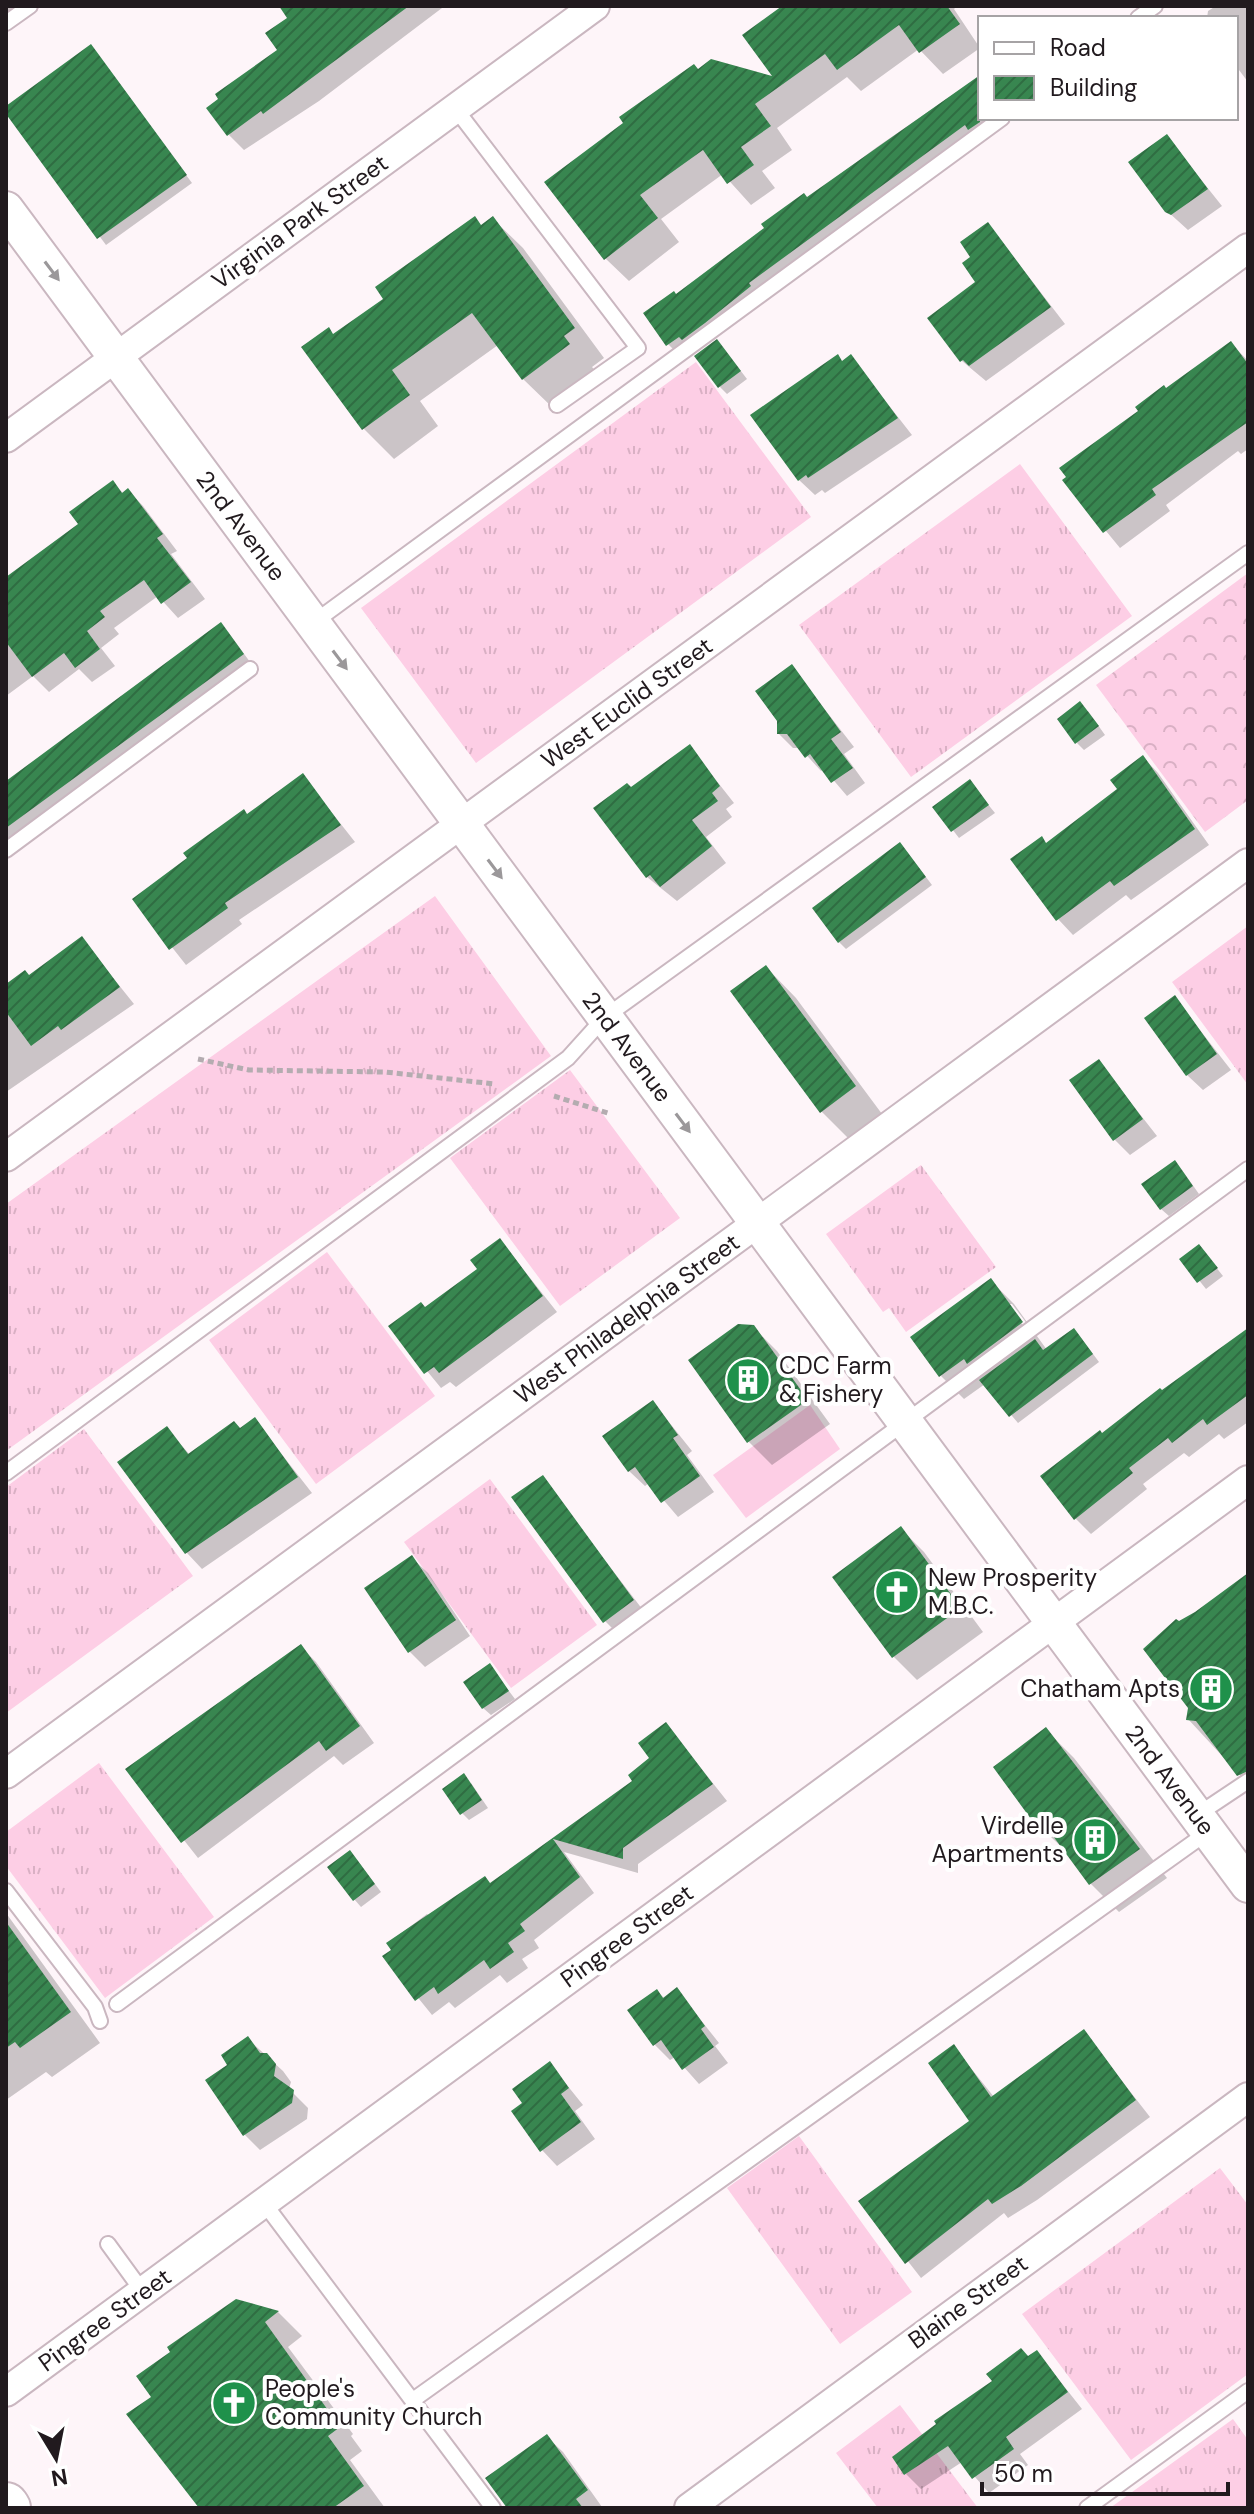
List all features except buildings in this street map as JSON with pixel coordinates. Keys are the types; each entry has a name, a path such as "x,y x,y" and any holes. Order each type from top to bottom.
{"street":[{"name":"Virginia Park Street","path":"6,438 595,6"},
{"name":"2nd Avenue","path":"6,209 1248,1885"},
{"name":"West Euclid Street","path":"6,1157 1248,248"},
{"name":"West Philadelphia Street","path":"6,1774 1248,863"},
{"name":"Pingree Street","path":"6,2392 1248,1480"},
{"name":"Blaine Street","path":"689,2508 1248,2097"}],"lane":[{"path":"6,23 30,6"},
{"path":"455,108 638,348 557,405"},
{"path":"313,623 999,120"},
{"path":"6,1473 568,1058 605,1017 1248,553"},
{"path":"6,850 250,669"},
{"path":"117,2004 1248,1169"},
{"path":"413,2400 1202,1824 1248,1781"},
{"path":"6,1891 95,2007 100,2021"},
{"path":"264,2203 493,2508"},
{"path":"108,2244 143,2292"},
{"path":"1087,2508 1248,2391"}],"path":[{"path":"198,1059 249,1070 385,1072 516,1083 611,1114"}],"green space":[{"path":"696,362 811,517 476,763 361,608"},
{"path":"1020,464 1132,616 911,777 799,625"},
{"path":"1248,573 1248,800 1205,832 1096,685"},
{"path":"435,896 551,1056 6,1451 6,1204"},
{"path":"1248,926 1248,1085 1172,982"},
{"path":"570,1070 680,1218 560,1306 450,1158"},
{"path":"921,1165 996,1267 906,1332 889,1308 883,1312 826,1234"},
{"path":"327,1252 435,1396 316,1484 209,1340"},
{"path":"810,1405 840,1449 746,1518 713,1475"},
{"path":"84,1429 193,1576 6,1713 6,1487"},
{"path":"490,1479 597,1625 511,1688 404,1542"},
{"path":"99,1763 214,1917 105,1998 6,1866 6,1832"},
{"path":"799,2136 912,2292 840,2344 727,2188"},
{"path":"1220,2168 1248,2205 1248,2374 1131,2460 1022,2314"},
{"path":"900,2405 978,2508 878,2508 836,2453"},
{"path":"1233,2419 1248,2440 1248,2508 1110,2508"}],"place":[{"name":"CDC Farm & Fishery","path":"748,1380"},
{"name":"New Prosperity M.B.C.","path":"897,1592"},
{"name":"Chatham Apts","path":"1211,1689"},
{"name":"Virdelle Apartments","path":"1095,1840"},
{"name":"People's Community Church","path":"234,2403"}]}
